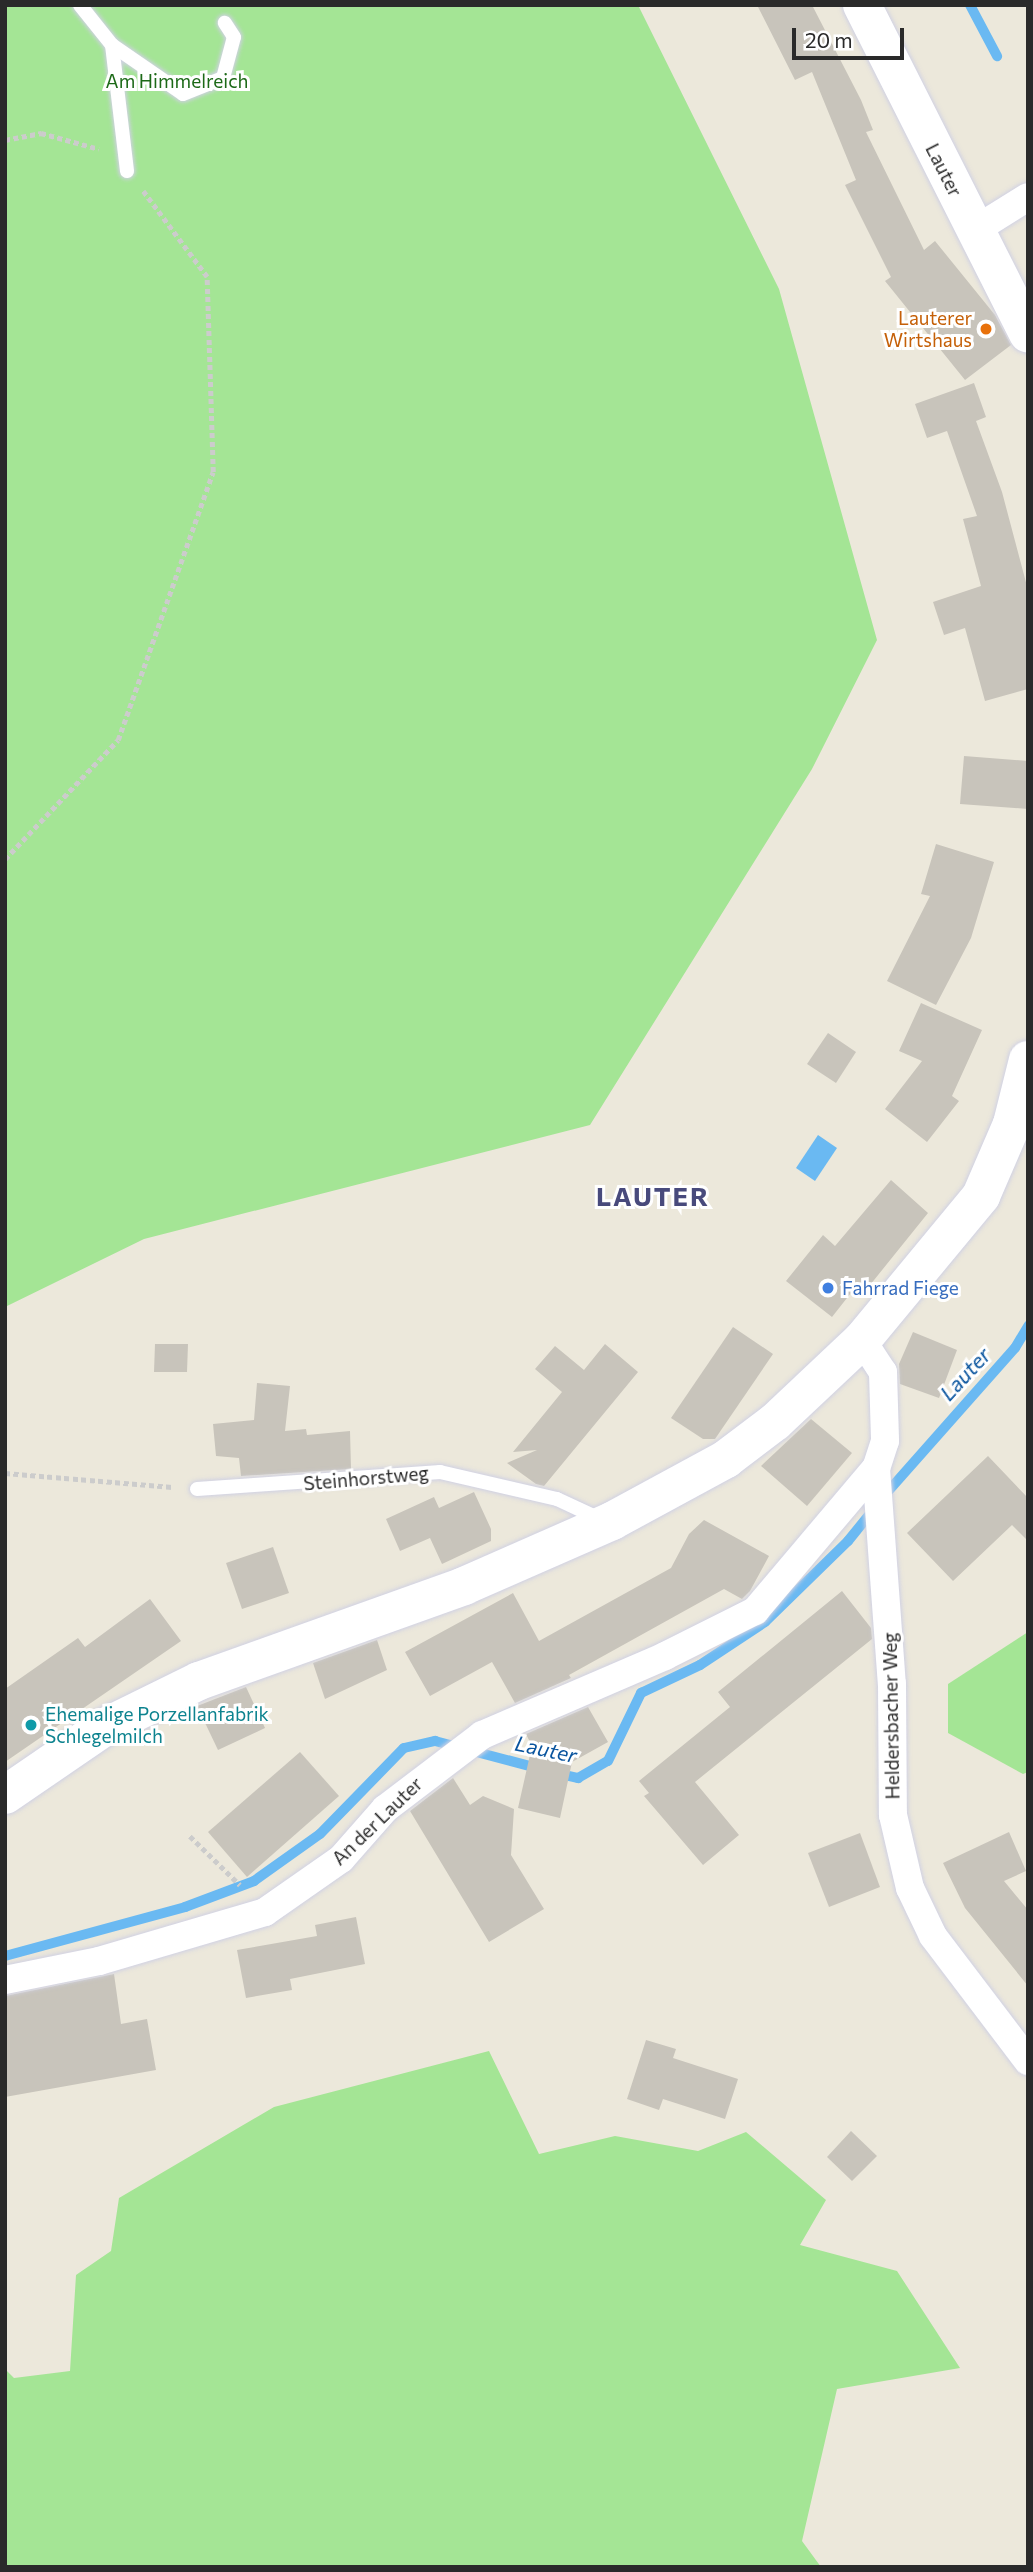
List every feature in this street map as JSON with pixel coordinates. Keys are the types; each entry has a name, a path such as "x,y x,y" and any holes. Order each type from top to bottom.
{"street":[{"name":"Lauter","path":"862,5 1028,333"},
{"path":"975,230 1028,197"},
{"path":"5,1795 103,1728 199,1681 464,1586 611,1521 726,1458 775,1422 862,1340 981,1196 1012,1124 1028,1059"},
{"name":"Heldersbacher Weg","path":"862,1340 883,1372 885,1441 876,1468 885,1552 893,1815 910,1888 933,1936 1028,2061"},
{"name":"An der Lauter","path":"5,1980 99,1961 265,1912 341,1858 385,1809 436,1766 482,1735 665,1656 755,1611 876,1468"}],"lane":[{"path":"80,5 112,45 183,94 223,78 234,37 225,23"},
{"path":"112,45 127,171"},
{"name":"Steinhorstweg","path":"197,1489 440,1472 557,1499 611,1521"}],"path":[{"path":"5,140 41,133 96,146 127,171 207,277 213,472 118,740 5,859"},
{"path":"5,1473 197,1489"},
{"path":"190,1836 223,1867"}],"green space":[{"name":"Am Himmelreich","path":"5,5 638,5 779,289 877,640 812,769 590,1125 144,1239 5,1307"},
{"path":"1028,1632 1028,1772 1023,1774 948,1733 948,1684"},
{"path":"489,2051 539,2154 615,2136 698,2151 746,2132 826,2200 800,2245 897,2271 960,2368 837,2389 802,2541 821,2567 5,2567 5,2369 14,2378 70,2371 76,2275 111,2251 119,2198 274,2107"}],"water":[{"path":"818,1135 837,1148 815,1181 796,1168"}],"building":[{"path":"757,5 812,5 861,100 873,130 866,132 924,250 935,241 995,315 1011,345 965,380 885,281 891,277 845,185 856,180 812,72 795,80"},
{"path":"974,383 986,417 976,421 1002,492 1028,590 1028,689 985,701 965,628 944,635 933,602 981,586 963,519 977,516 947,431 927,438 915,404"},
{"path":"964,756 1028,761 1028,809 960,804"},
{"path":"936,844 994,862 971,938 936,1005 887,981 930,896 921,894"},
{"path":"921,1003 982,1030 952,1096 959,1101 927,1142 885,1109 922,1061 899,1051"},
{"path":"828,1033 856,1052 836,1083 807,1064"},
{"path":"891,1180 928,1213 866,1290 858,1284 832,1317 786,1281 823,1235 835,1246"},
{"path":"733,1327 773,1354 715,1439 703,1439 671,1418"},
{"path":"913,1332 957,1350 939,1398 900,1384 899,1364"},
{"path":"155,1344 188,1344 187,1372 154,1372"},
{"path":"605,1344 638,1372 544,1486 536,1484 507,1463 537,1450 513,1452 562,1392 535,1369 555,1346 584,1370"},
{"path":"257,1383 290,1386 285,1431 306,1429 307,1435 350,1431 351,1469 241,1476 239,1458 216,1456 213,1424 254,1420"},
{"path":"811,1419 852,1453 807,1506 761,1466"},
{"path":"988,1456 1028,1498 1028,1541 1012,1525 953,1581 907,1533"},
{"path":"474,1492 491,1529 491,1541 442,1564 430,1538 400,1551 386,1519 434,1497 439,1508"},
{"path":"704,1520 769,1556 750,1591 742,1599 724,1589 569,1675 571,1678 515,1703 492,1662 430,1696 405,1652 513,1593 539,1641 671,1568 689,1534"},
{"path":"273,1547 289,1593 242,1609 226,1563"},
{"path":"842,1591 871,1628 872,1639 695,1782 739,1835 703,1865 644,1796 649,1793 639,1781 730,1707 718,1692"},
{"name":"Ehemalige Porzellanfabrik Schlegelmilch","path":"150,1599 181,1641 5,1762 5,1689 78,1638 85,1647"},
{"path":"377,1640 387,1670 325,1699 313,1663"},
{"path":"246,1687 265,1728 218,1750 197,1706"},
{"path":"588,1707 608,1742 572,1762 560,1818 518,1808 532,1746 526,1734"},
{"path":"300,1752 339,1796 247,1877 208,1832"},
{"path":"453,1778 470,1805 483,1796 514,1809 511,1855 544,1909 489,1942 410,1811"},
{"path":"1009,1832 1026,1871 1004,1881 1028,1910 1028,1986 965,1908 943,1863"},
{"path":"860,1833 880,1887 829,1907 808,1853"},
{"path":"356,1917 365,1964 290,1979 292,1990 246,1998 237,1950 317,1936 315,1925"},
{"path":"114,1974 121,2024 147,2019 156,2070 5,2097 5,1996"},
{"path":"646,2040 676,2049 673,2058 738,2079 725,2119 663,2099 659,2110 627,2099"},
{"path":"851,2131 877,2156 852,2181 827,2157"}],"waterway":[{"name":"Lauter","path":"970,5 997,56"},
{"name":"Lauter","path":"883,1497 1015,1348 1028,1326"},
{"name":"Lauter","path":"556,1773 578,1778 608,1761 641,1693 700,1665 765,1622 848,1541 873,1510"},
{"name":"Lauter","path":"5,1956 185,1907 254,1881 320,1834 404,1748 435,1741 541,1769"}],"place":[{"name":"Lauterer Wirtshaus","path":"986,329"},
{"name":"Fahrrad Fiege","path":"828,1288"},
{"name":"Ehemalige Porzellanfabrik Schlegelmilch","path":"31,1725"}],"district":[{"name":"LAUTER","path":"653,1196"}]}
